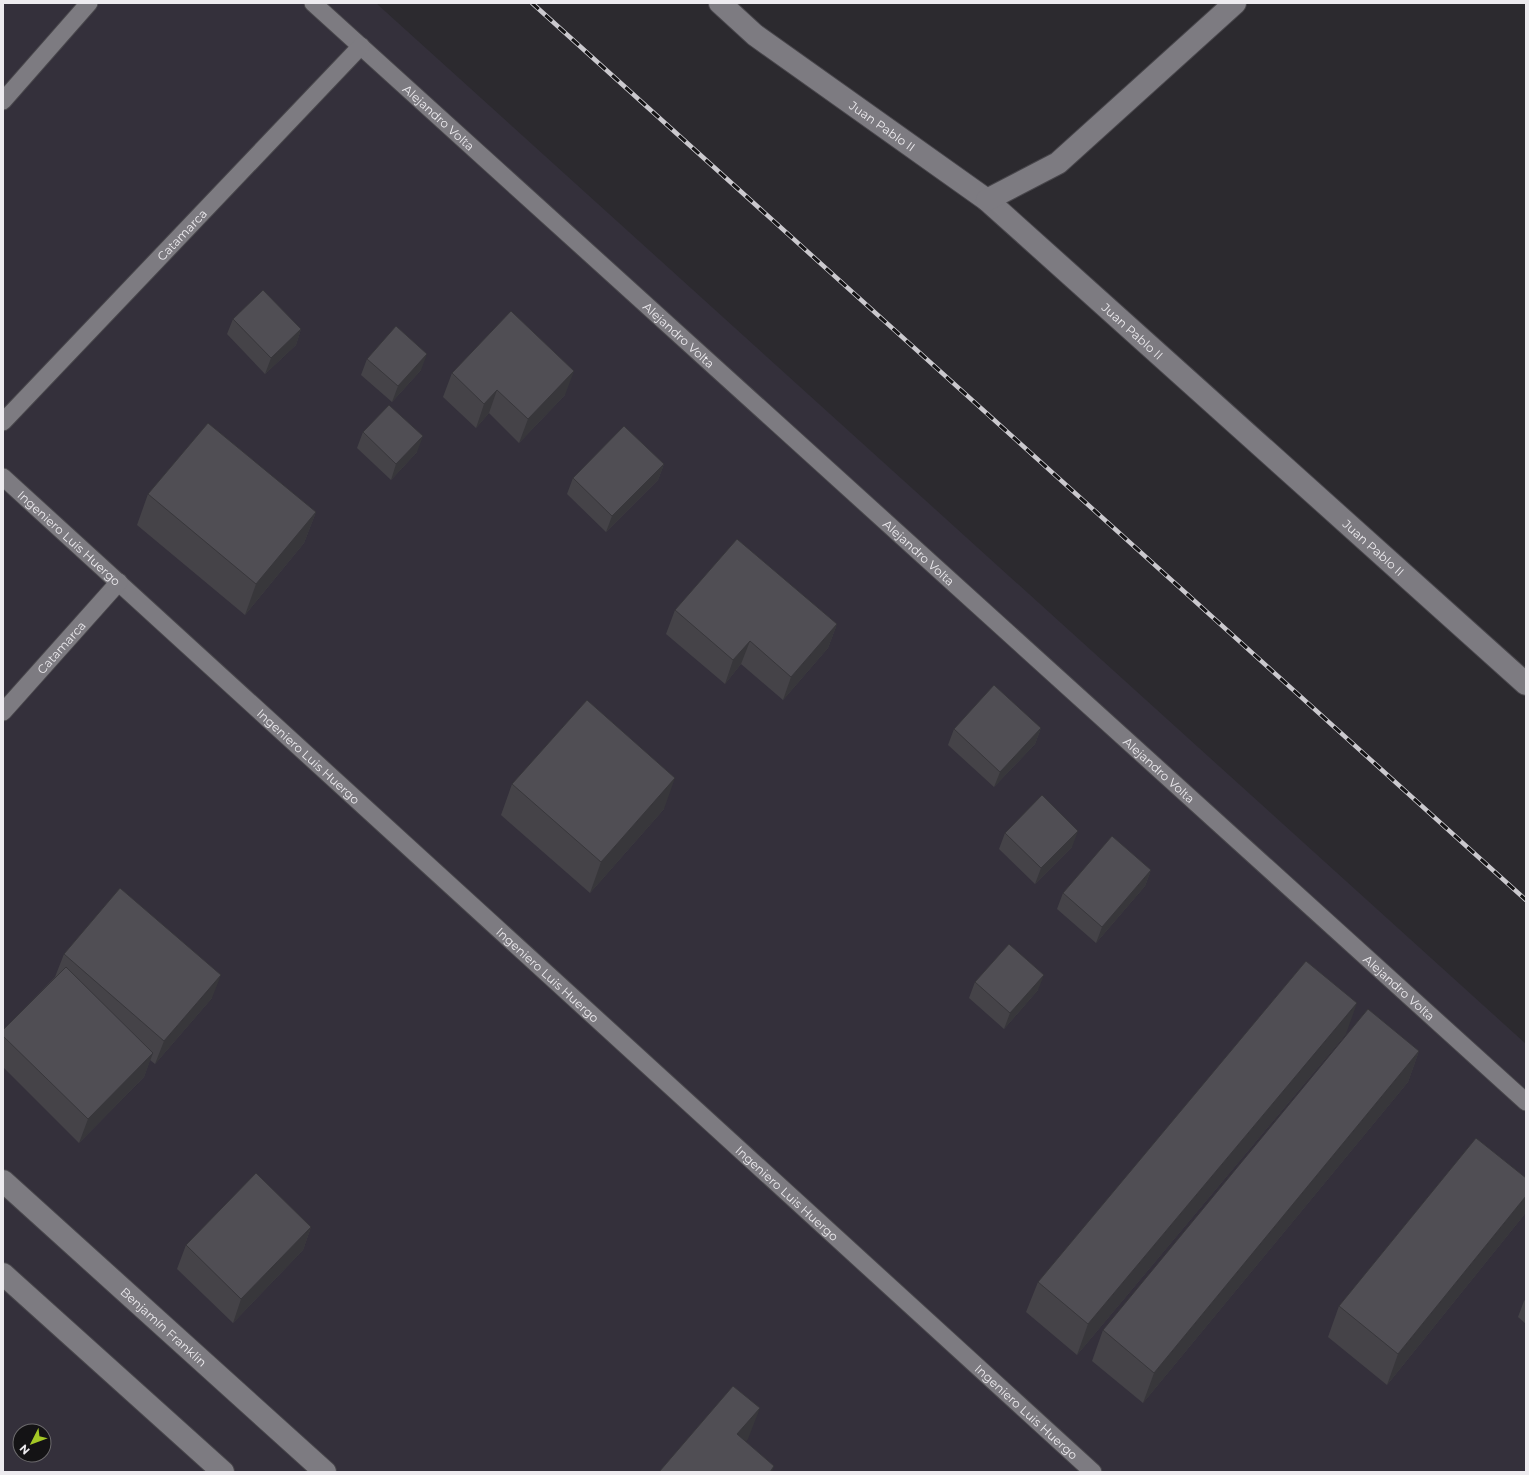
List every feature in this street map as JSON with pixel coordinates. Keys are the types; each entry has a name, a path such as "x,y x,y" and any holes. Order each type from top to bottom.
{"street":[{"name":"Juan Pablo II","path":"720,3 755,35 987,200 1526,684"},
{"path":"987,200 1058,163 1234,3"},
{"name":"Benjamín Franklin","path":"3,1181 325,1472"},
{"path":"3,1274 223,1472"}],"lane":[{"path":"3,101 89,3"},
{"name":"Alejandro Volta","path":"313,3 1526,1102"},
{"name":"Catamarca","path":"3,422 360,46"},
{"name":"Ingeniero Luis Huergo","path":"3,477 1093,1472"},
{"name":"Catamarca","path":"3,712 119,582"}],"shaded area":[{"path":"3,3 376,3 1526,1044 1526,1472 3,1472"}],"building":[{"path":"263,290 301,329 271,358 233,319"},
{"path":"511,311 574,371 528,419 497,390 484,404 452,373"},
{"path":"396,326 427,354 398,386 367,359"},
{"path":"389,405 423,436 396,464 363,432"},
{"path":"208,423 316,512 256,584 148,494"},
{"path":"624,426 664,464 612,516 573,478"},
{"path":"737,539 837,624 791,677 750,641 733,660 675,610"},
{"path":"994,685 1041,728 1000,772 954,729"},
{"path":"587,700 675,778 601,862 512,784"},
{"path":"1042,795 1078,831 1041,868 1005,833"},
{"path":"1112,836 1151,870 1102,927 1063,893"},
{"path":"120,888 221,975 164,1041 64,954"},
{"path":"1009,944 1044,975 1010,1013 975,982"},
{"path":"1306,961 1357,1003 1088,1324 1038,1282"},
{"path":"66,967 153,1053 88,1119 3,1036 3,1030"},
{"path":"1368,1009 1419,1051 1154,1373 1103,1330"},
{"path":"1476,1138 1526,1178 1526,1196 1398,1354 1339,1306"},
{"path":"256,1173 311,1227 241,1299 186,1245"},
{"path":"733,1386 760,1408 737,1434 774,1466 770,1472 659,1472"}],"railway":[{"path":"532,3 1526,900"}]}
